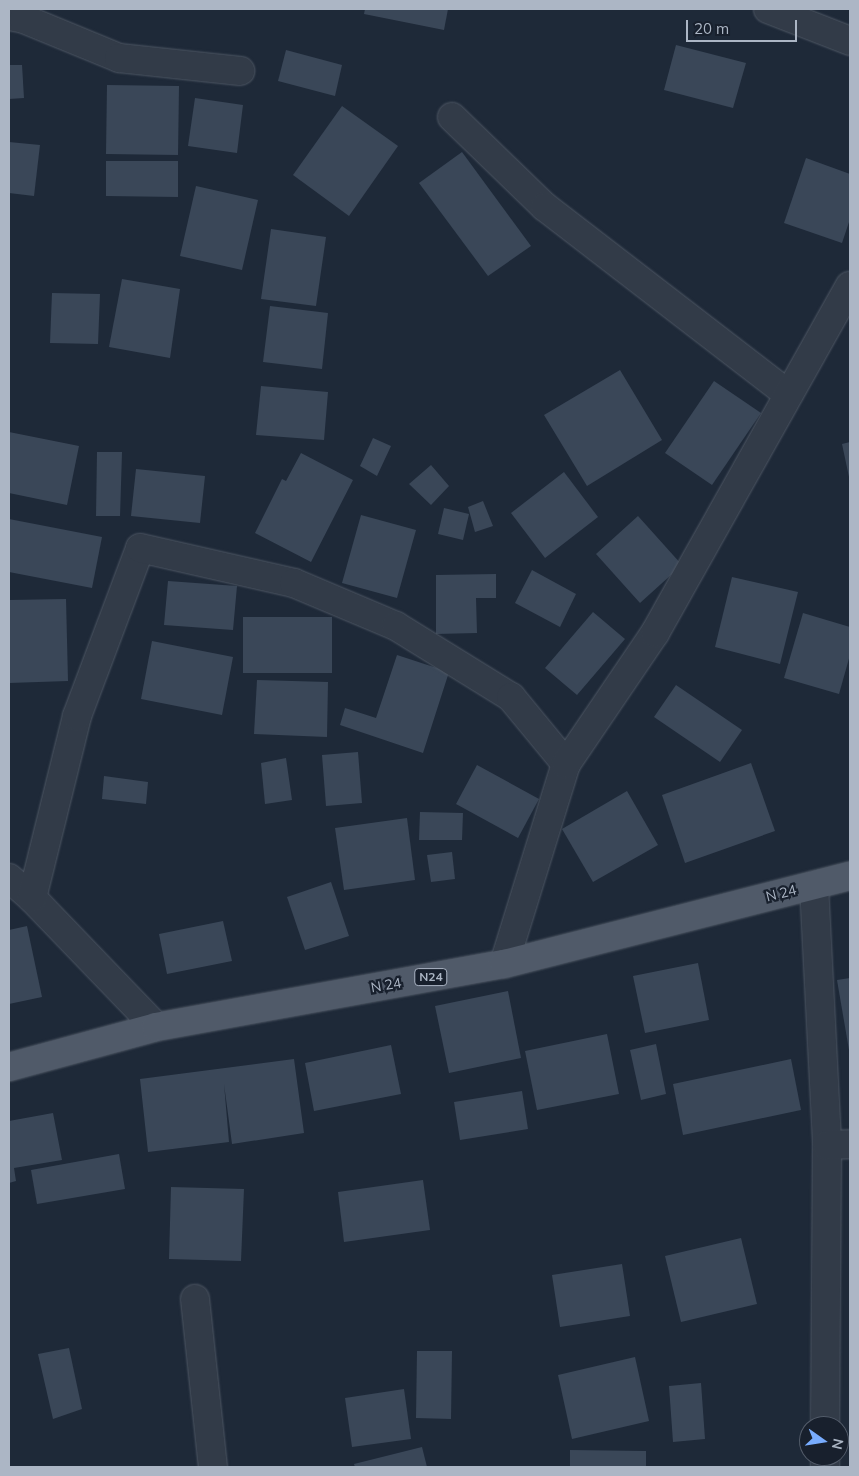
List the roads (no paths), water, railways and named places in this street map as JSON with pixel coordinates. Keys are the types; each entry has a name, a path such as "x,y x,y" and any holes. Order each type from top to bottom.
{"main road":[{"name":"N 24","path":"9,1067 156,1028 504,964 850,876"}],"street":[{"path":"768,9 850,41"},
{"path":"9,16 24,19 119,58 240,70"},
{"path":"452,118 545,208 788,394"},
{"path":"504,964 566,764 655,633 850,286"},
{"path":"32,898 77,716 140,548 294,583 396,626 511,698 566,764"},
{"path":"9,878 32,898 156,1028"},
{"path":"814,885 839,1144 825,1416"},
{"path":"195,1299 213,1467"}]}
